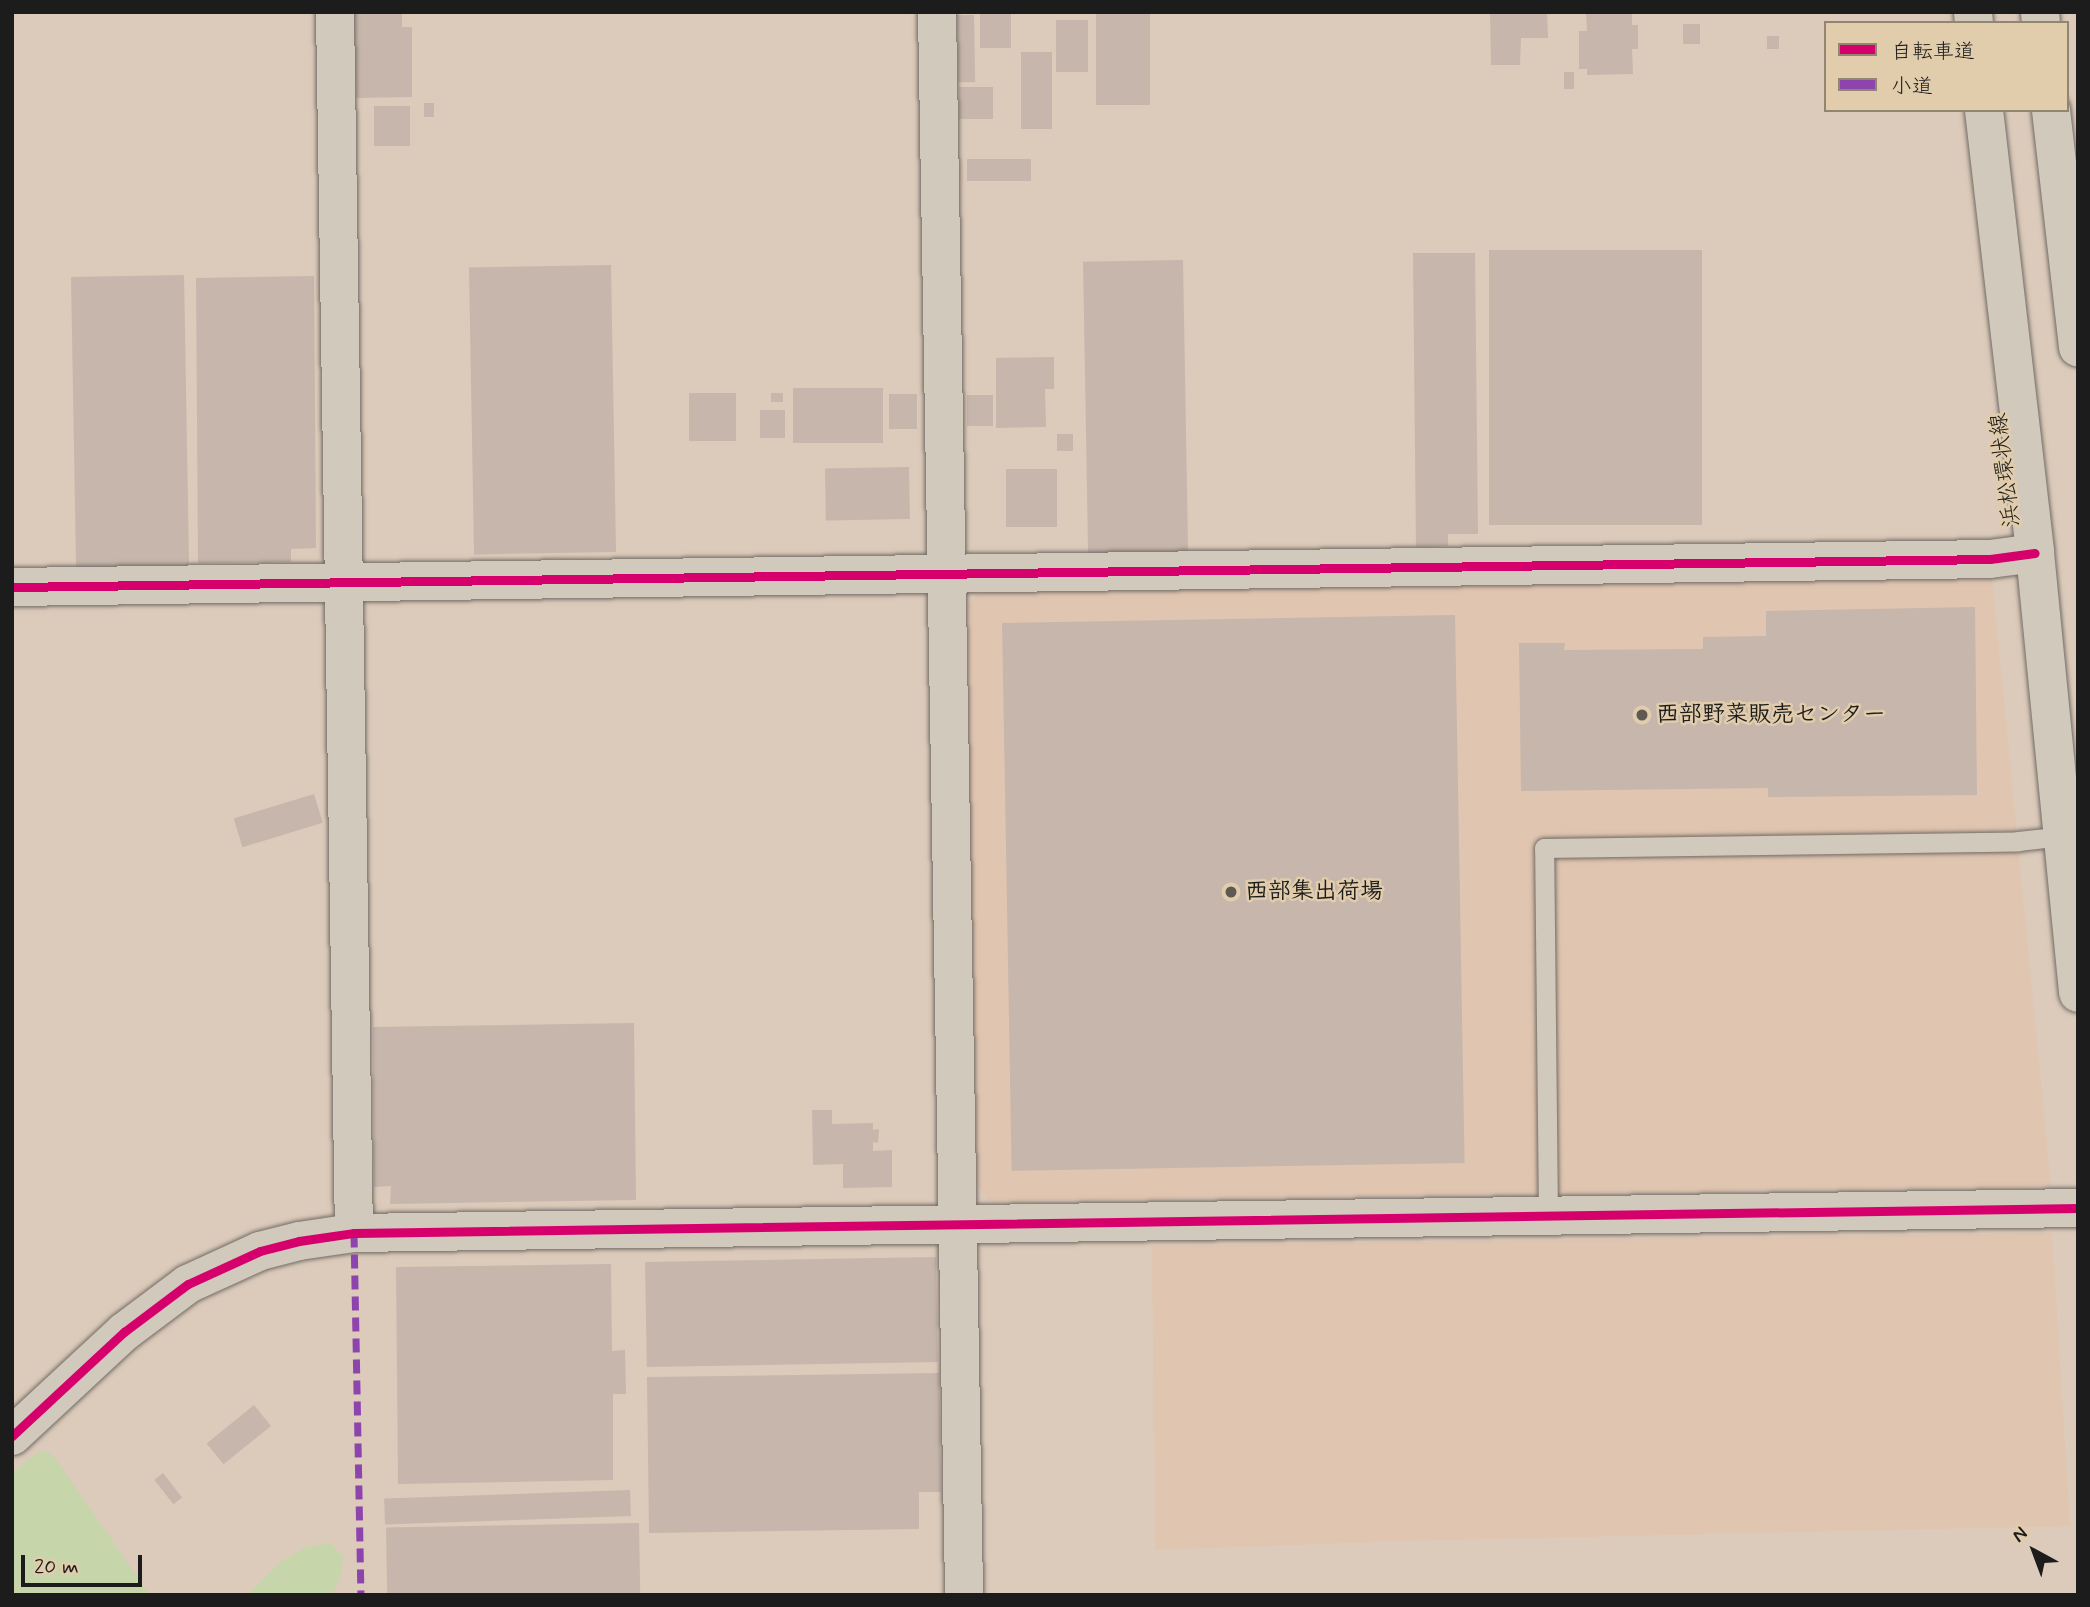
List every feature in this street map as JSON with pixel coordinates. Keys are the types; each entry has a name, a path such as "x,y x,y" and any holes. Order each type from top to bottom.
{"street":[{"path":"335,12 354,1233"},
{"path":"937,12 964,1595"},
{"name":"浜松環状線","path":"1984,112 2035,553 2078,993"},
{"path":"2051,112 2078,348"},
{"path":"12,587 1990,559 2035,553"},
{"path":"12,1436 124,1332 188,1284 260,1251 299,1241 354,1233 2078,1208"}],"lane":[{"path":"1548,1216 1544,848 2006,841 2063,836"}],"shaded area":[{"path":"1992,578 2051,1186 988,1201 975,1182 965,607 981,592"},
{"path":"2052,1233 2070,1526 1403,1541 1155,1550 1152,1246"}],"green space":[{"path":"38,1452 48,1452 55,1458 150,1595 12,1595 12,1473"},
{"path":"330,1543 343,1557 340,1578 332,1595 247,1595 282,1561 306,1547"}],"building":[{"path":"354,12 402,12 402,27 412,27 412,97 356,98"},
{"path":"980,12 1011,12 1011,48 980,48"},
{"path":"1096,12 1150,12 1150,105 1096,105"},
{"path":"1490,12 1547,12 1548,38 1521,38 1520,65 1491,65"},
{"path":"1586,12 1632,12 1632,25 1638,25 1638,49 1632,49 1633,74 1587,75 1587,69 1579,69 1579,31 1587,31"},
{"path":"957,15 974,15 975,82 958,82"},
{"path":"1056,20 1088,20 1088,72 1056,72"},
{"path":"1683,24 1700,24 1700,44 1683,44"},
{"path":"1767,36 1779,36 1779,49 1767,49"},
{"path":"1021,52 1052,52 1052,129 1021,129"},
{"path":"1564,72 1574,72 1574,89 1564,89"},
{"path":"959,87 993,87 993,119 959,119"},
{"path":"424,103 434,103 434,117 424,117"},
{"path":"374,106 410,106 410,146 374,146"},
{"path":"967,159 1031,159 1031,181 967,181"},
{"path":"1489,250 1702,250 1702,525 1489,525"},
{"path":"1413,253 1475,253 1478,534 1448,534 1448,546 1416,547"},
{"path":"1183,260 1188,553 1088,555 1083,262"},
{"path":"611,265 616,552 474,554 469,267"},
{"path":"184,275 189,566 76,568 71,277"},
{"path":"314,276 316,548 291,549 291,562 198,563 196,278"},
{"path":"1054,357 1054,389 1045,389 1046,427 996,428 996,358"},
{"path":"793,388 883,388 883,443 793,443"},
{"path":"689,393 736,393 736,441 689,441"},
{"path":"771,393 783,393 783,402 771,402"},
{"path":"889,394 917,394 917,429 889,429"},
{"path":"967,395 993,395 993,426 967,426"},
{"path":"760,410 785,410 785,438 760,438"},
{"path":"1057,434 1073,434 1073,451 1057,451"},
{"path":"909,467 910,519 826,520 825,468"},
{"path":"1006,469 1057,469 1057,527 1006,527"},
{"path":"1975,607 1977,795 1768,797 1768,788 1521,791 1519,643 1565,643 1564,650 1703,649 1703,637 1766,636 1766,611"},
{"name":"西部集出荷場","path":"1455,615 1465,1163 1012,1171 1002,623"},
{"path":"314,794 323,823 242,847 234,819"},
{"path":"634,1023 636,1200 390,1204 391,1186 374,1187 373,1027"},
{"path":"812,1110 832,1110 832,1124 873,1123 873,1130 879,1129 878,1143 873,1142 873,1151 892,1150 892,1187 843,1188 843,1164 813,1165"},
{"path":"936,1257 938,1362 647,1367 645,1262"},
{"path":"611,1264 612,1351 625,1350 626,1394 613,1394 613,1480 398,1484 396,1267"},
{"path":"939,1373 941,1492 919,1492 919,1529 649,1533 647,1377"},
{"path":"254,1405 271,1426 224,1464 207,1443"},
{"path":"163,1473 182,1497 173,1504 154,1480"},
{"path":"630,1490 631,1516 385,1525 384,1499"},
{"path":"639,1523 640,1595 387,1595 386,1527"}],"marked path":[{"path":"354,1233 361,1595"}],"cycle path":[{"path":"12,587 1990,559 2035,553"},
{"path":"12,1436 124,1332 188,1284 260,1251 299,1241 354,1233 2078,1208"}],"place":[{"name":"西部野菜販売センター","path":"1642,715"},
{"name":"西部集出荷場","path":"1231,892"}]}
